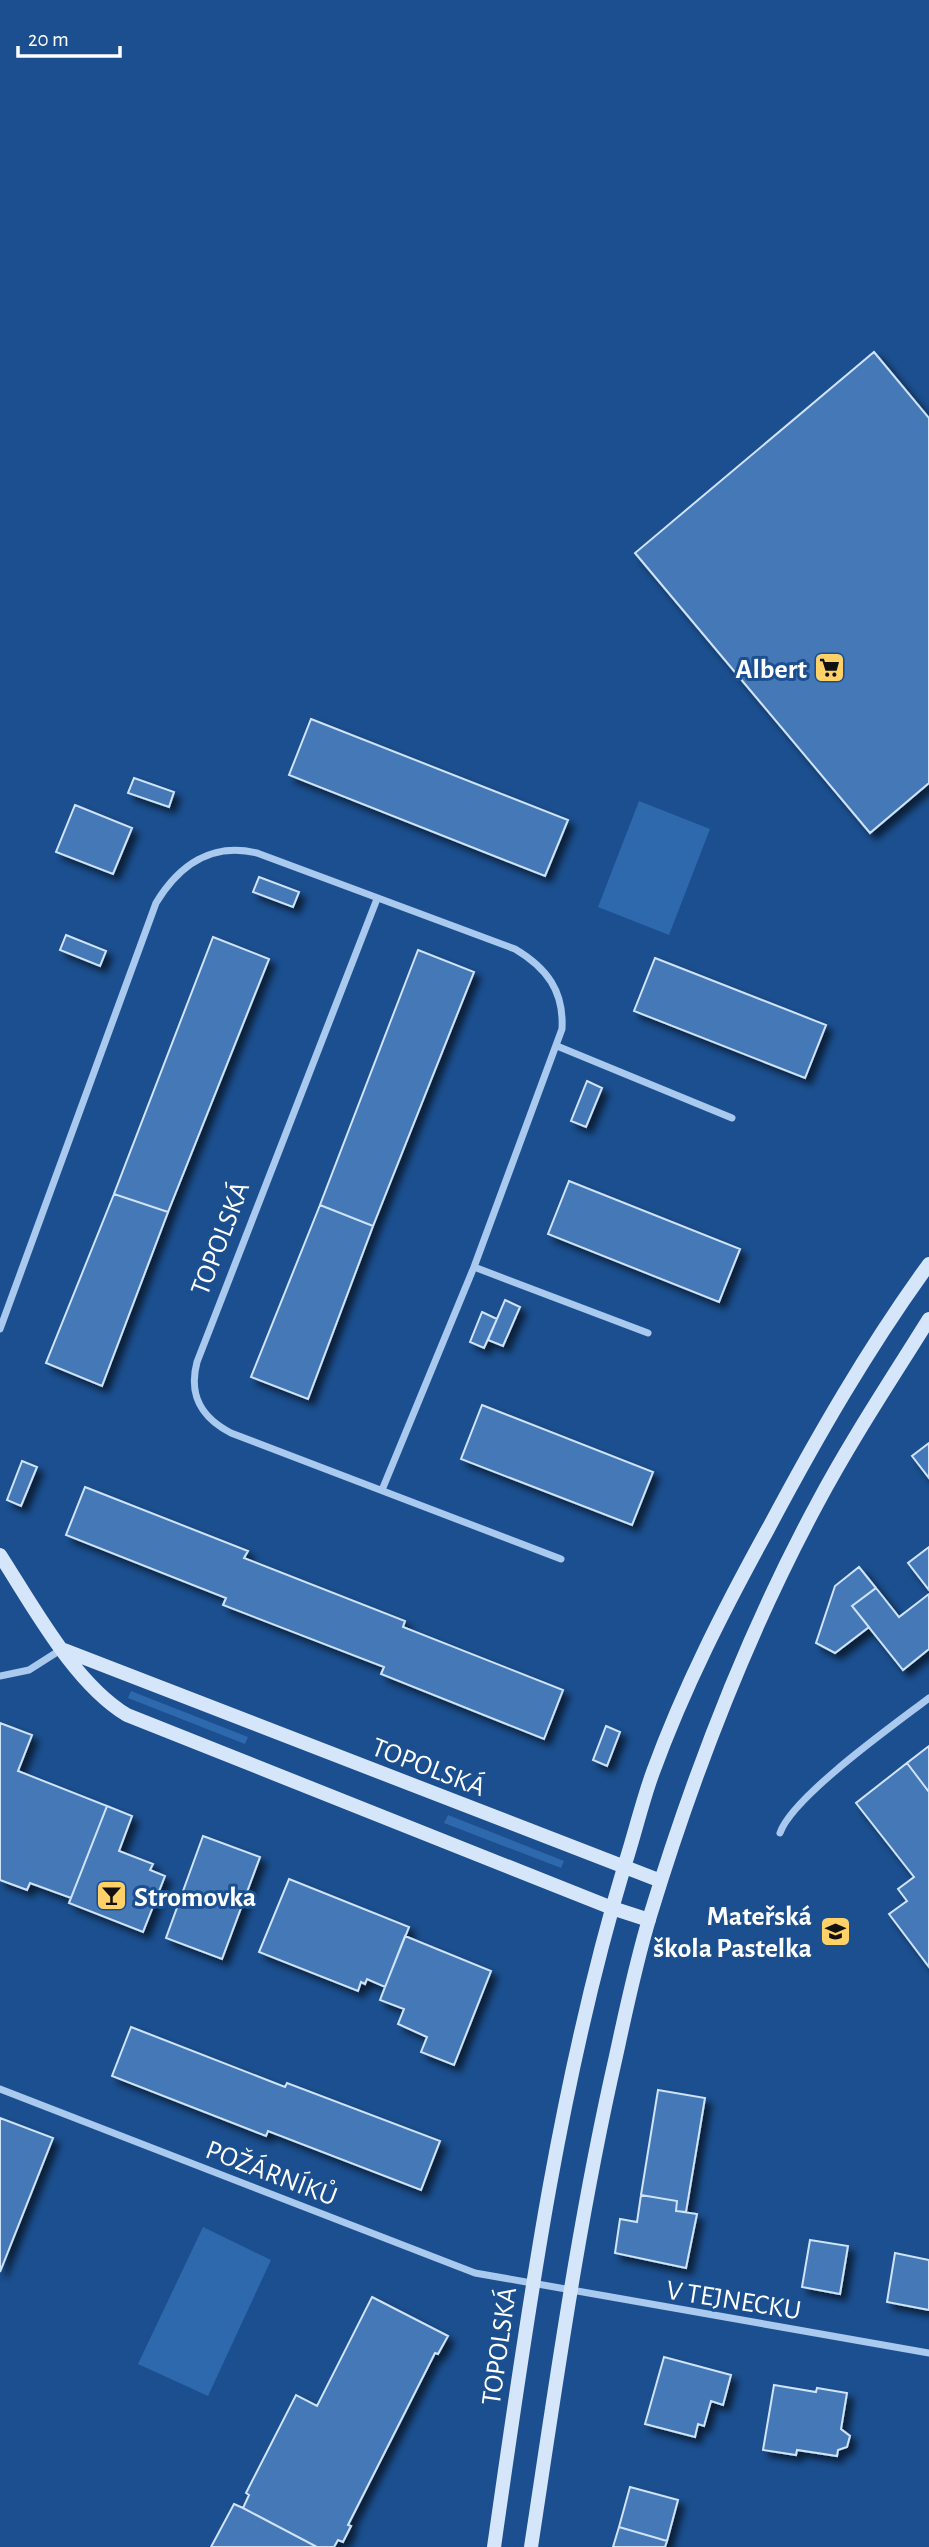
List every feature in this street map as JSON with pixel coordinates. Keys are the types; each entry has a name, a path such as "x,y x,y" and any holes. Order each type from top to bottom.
{"main road":[{"name":"TOPOLSKÁ","path":"494,2547 532,2284 576,2046 612,1908 652,1774 679,1706 733,1593 837,1402 889,1320 929,1264"},
{"path":"531,2547 570,2291 608,2092 649,1920 661,1881 724,1706 793,1550 846,1452 929,1319"},
{"path":"0,1555 63,1649 93,1688 127,1715 612,1908 649,1920"},
{"name":"TOPOLSKÁ","path":"63,1649 624,1869 661,1881"}],"street":[{"path":"0,1329 156,903 173,880 197,859 219,850 235,848 257,853 515,949 532,959 551,980 561,1002 562,1029 474,1268 382,1490"},
{"name":"TOPOLSKÁ","path":"377,899 197,1362 193,1383 201,1410 219,1427 561,1559"},
{"path":"557,1046 732,1118"},
{"path":"474,1268 648,1333"},
{"path":"0,1676 29,1670 63,1649"},
{"path":"780,1833 784,1822 806,1798 929,1698"},
{"name":"POŽÁRNÍKŮ","path":"0,2089 470,2272 532,2284"},
{"name":"V TEJNECKU","path":"532,2284 929,2353"}],"shaded area":[{"path":"639,801 710,829 669,935 598,907"},
{"path":"131,1691 248,1737 245,1744 128,1698"},
{"path":"448,1815 564,1861 561,1868 444,1823"},
{"path":"203,2227 271,2260 208,2396 138,2364"}],"building":[{"name":"Albert","path":"874,352 929,418 929,783 870,833 635,553"},
{"path":"311,719 568,820 545,876 289,775"},
{"path":"134,778 174,792 169,807 128,793"},
{"path":"75,805 132,828 113,874 56,852"},
{"path":"259,877 299,892 293,907 253,892"},
{"path":"66,935 106,951 100,966 60,950"},
{"path":"213,937 269,959 168,1212 114,1194"},
{"path":"418,950 474,972 373,1226 320,1205"},
{"path":"655,958 826,1025 805,1078 634,1011"},
{"path":"587,1081 602,1088 586,1127 571,1121"},
{"path":"569,1181 740,1249 719,1302 548,1234"},
{"path":"114,1194 168,1212 102,1386 46,1363"},
{"path":"320,1205 373,1226 308,1399 251,1377"},
{"path":"505,1300 520,1307 503,1346 488,1340"},
{"path":"482,1312 497,1319 484,1348 470,1342"},
{"path":"482,1405 653,1472 632,1525 461,1459"},
{"path":"929,1443 929,1478 912,1456"},
{"path":"22,1461 37,1467 21,1506 7,1500"},
{"path":"85,1487 248,1551 244,1558 405,1621 403,1627 563,1690 544,1739 381,1674 384,1667 223,1605 226,1598 66,1535"},
{"path":"929,1547 929,1590 908,1563"},
{"path":"859,1567 876,1588 852,1606 869,1627 835,1653 816,1643 835,1586"},
{"path":"876,1588 899,1617 929,1594 929,1649 903,1670 852,1606"},
{"path":"0,1723 32,1735 18,1771 107,1806 71,1898 30,1883 27,1890 0,1880"},
{"path":"606,1726 620,1732 607,1766 593,1760"},
{"path":"929,1746 929,1792 907,1763"},
{"path":"907,1763 929,1792 929,1967 889,1914 907,1901 898,1889 914,1877 856,1803"},
{"path":"107,1806 132,1816 119,1851 153,1864 150,1870 165,1876 143,1932 69,1903"},
{"path":"203,1836 260,1857 222,1959 166,1938"},
{"path":"289,1879 409,1927 385,1987 367,1979 365,1984 361,1982 358,1991 259,1952"},
{"path":"405,1936 491,1971 454,2065 421,2052 427,2037 398,2024 404,2009 380,2000"},
{"path":"131,2027 285,2087 287,2083 440,2141 421,2190 268,2131 266,2136 112,2076"},
{"path":"658,2090 705,2098 686,2212 676,2211 677,2201 641,2195"},
{"path":"0,2118 53,2138 0,2272"},
{"path":"641,2195 677,2201 676,2211 697,2214 686,2268 615,2253 620,2219 637,2222"},
{"path":"810,2240 848,2246 840,2294 802,2287"},
{"path":"895,2253 929,2260 929,2310 887,2302"},
{"path":"372,2297 448,2336 438,2354 435,2353 348,2525 351,2526 343,2542 338,2540 334,2547 317,2547 243,2508 249,2495 246,2493 296,2395 317,2406"},
{"path":"664,2357 731,2375 723,2405 711,2401 704,2426 698,2424 695,2437 645,2424"},
{"path":"774,2385 816,2392 817,2388 847,2393 841,2429 850,2436 847,2447 838,2450 837,2456 797,2450 796,2455 763,2450"},
{"path":"630,2487 678,2500 667,2541 619,2527"},
{"path":"234,2504 243,2508 317,2547 211,2547"},
{"path":"619,2527 667,2541 665,2547 613,2547"}],"place":[{"name":"Albert","path":"830,668"},
{"name":"Stromovka","path":"111,1896"},
{"name":"Mateřská škola Pastelka","path":"835,1931"}]}
